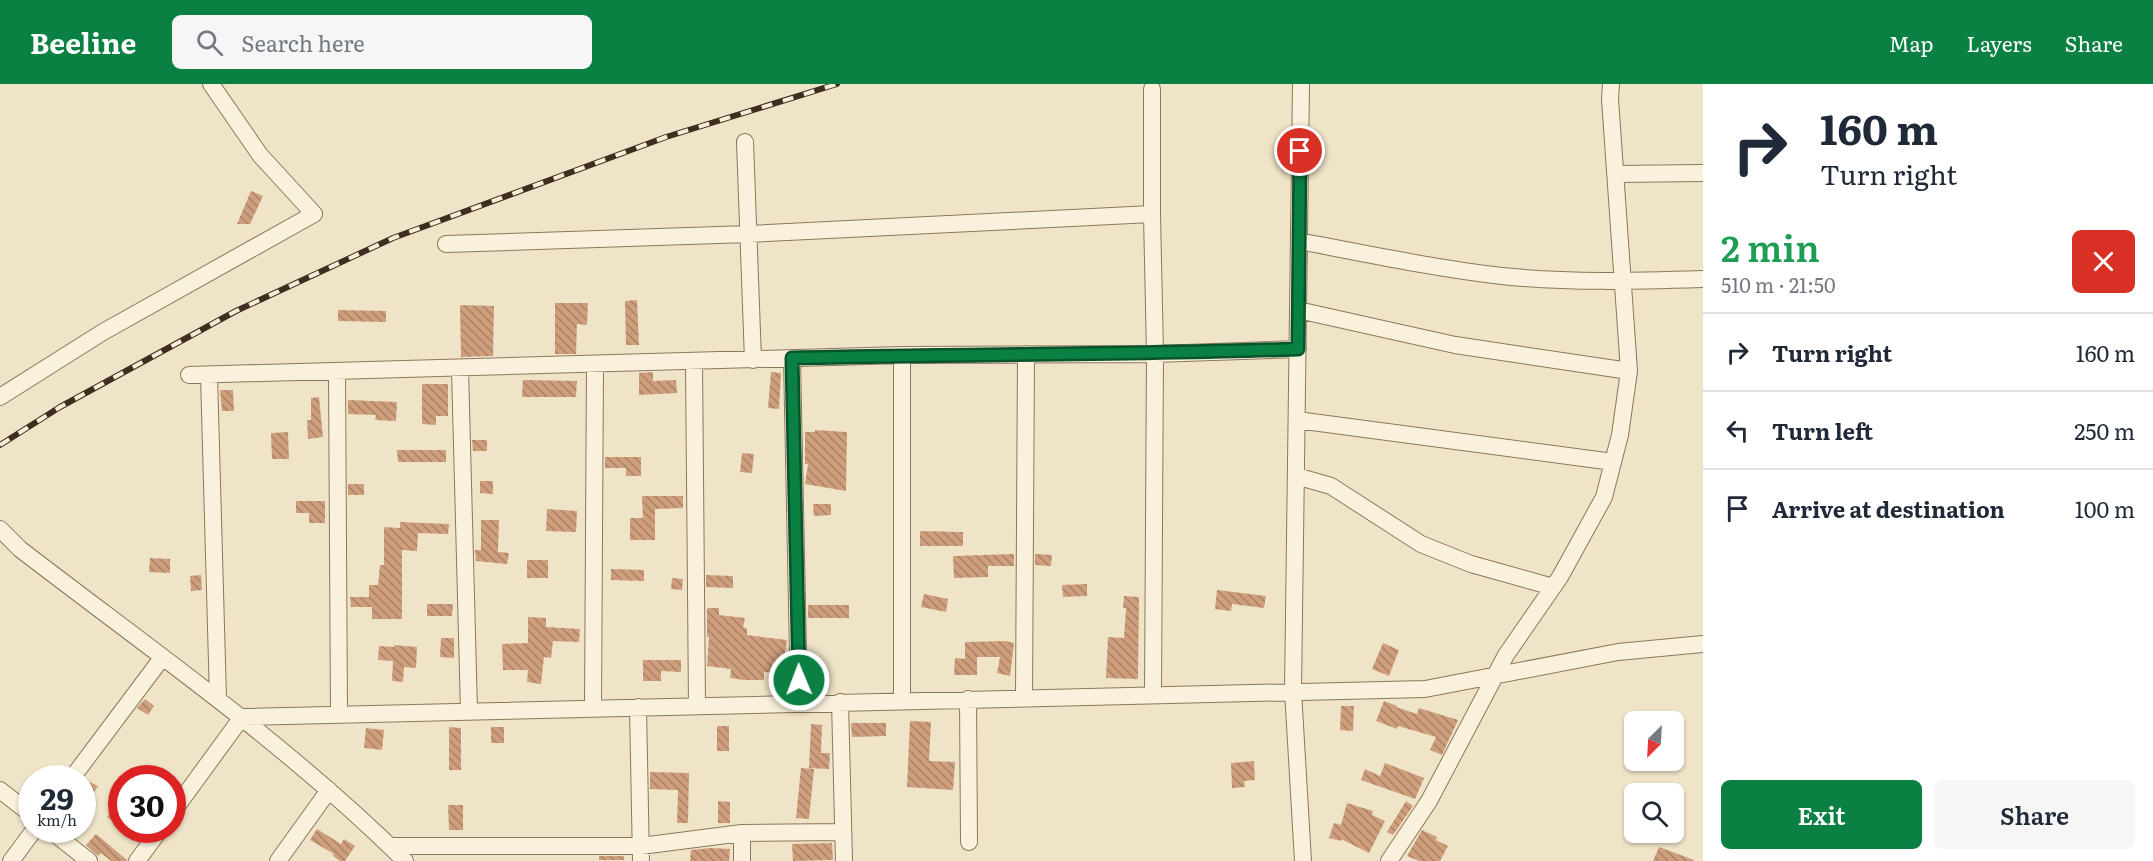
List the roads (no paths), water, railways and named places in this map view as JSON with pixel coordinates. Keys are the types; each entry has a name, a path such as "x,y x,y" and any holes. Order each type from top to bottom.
{"street":[{"path":"0,397 103,332 314,214 260,155 211,84"},
{"path":"1301,84 1293,691 1303,861"},
{"path":"1389,861 1429,801 1494,675 1553,587 1604,497 1620,435 1629,371 1610,99 1611,84"},
{"path":"1152,88 1155,354 1153,695"},
{"path":"745,142 753,360"},
{"path":"1615,174 1703,173"},
{"path":"446,244 748,234 1152,214"},
{"path":"1299,241 1432,267 1494,274 1623,282 1703,279"},
{"path":"1298,310 1455,345 1629,371"},
{"path":"189,375 902,355 1155,354 1298,349"},
{"path":"1024,698 1026,354"},
{"path":"902,355 902,701"},
{"path":"792,358 799,703"},
{"path":"694,361 697,706"},
{"path":"593,708 594,365"},
{"path":"460,369 469,711"},
{"path":"337,372 339,714"},
{"path":"209,375 218,699"},
{"path":"1297,420 1613,462"},
{"path":"1296,476 1331,486 1421,544 1472,564 1553,587"},
{"path":"0,529 20,549 242,717 329,790 403,860"},
{"path":"242,717 1425,689 1618,652 1703,644"},
{"path":"82,765 162,658"},
{"path":"968,699 969,842"},
{"path":"840,702 844,861"},
{"path":"638,707 641,853"},
{"path":"186,794 242,717"},
{"path":"0,790 18,804"},
{"path":"278,861 329,790"},
{"path":"390,846 641,853 742,833 843,832"},
{"path":"742,833 742,861"},
{"path":"11,861 24,843"},
{"path":"66,843 89,861"},
{"path":"137,861 150,843"}],"railway":[{"path":"0,445 60,407 236,311 393,238 666,137 837,84"}]}
